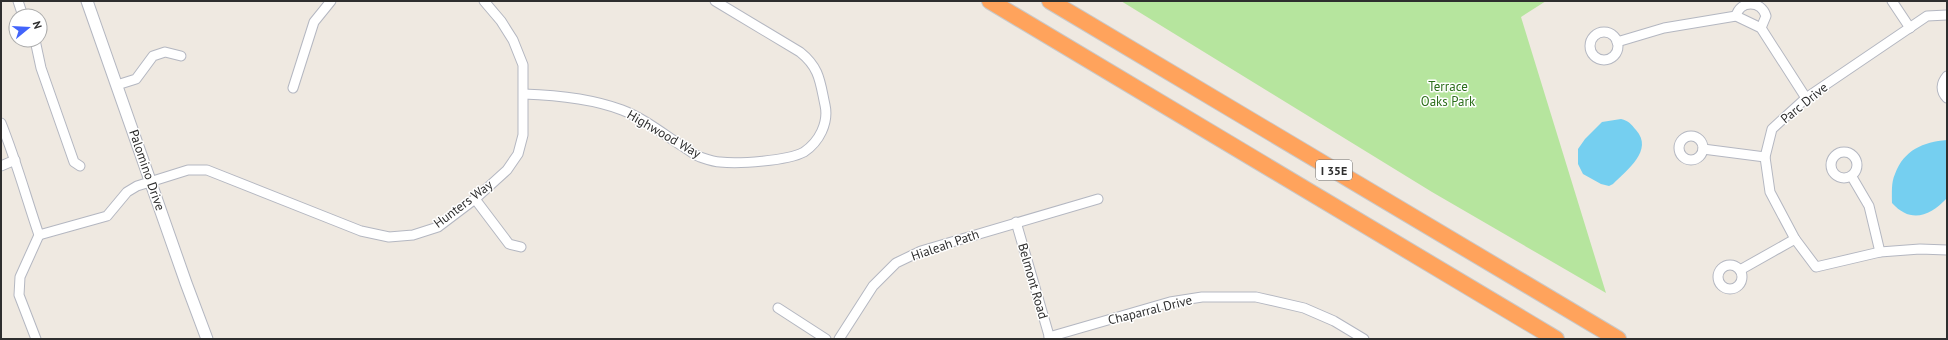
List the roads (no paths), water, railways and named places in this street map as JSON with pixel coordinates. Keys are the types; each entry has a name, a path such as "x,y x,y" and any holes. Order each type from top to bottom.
{"highway":[{"name":"I 35E","path":"990,1 1556,339"},
{"name":"I 35E","path":"1050,1 1618,339"}],"street":[{"name":"Palomino Drive","path":"87,1 186,284 207,339"},
{"path":"293,88 314,22 331,1"},
{"name":"Hunters Way","path":"40,235 107,216 127,192 150,181 188,170 207,170 361,231 389,237 413,235 438,227 475,199 507,170 518,154 523,135 523,65 513,40 501,21 484,1"},
{"name":"Highwood Way","path":"524,94 560,95 621,110 642,120 698,156 718,162 738,163 792,157 804,151 815,142 824,128 827,113 818,72 811,61 800,52 715,1"},
{"path":"1892,1 1910,28"},
{"path":"1736,16 1737,10 1742,5 1748,2 1754,2 1760,5 1766,16 1761,28"},
{"name":"Parc Drive","path":"1880,252 1816,268 1795,238 1770,192 1765,157 1772,129 1806,98 1928,16 1947,15"},
{"path":"1617,42 1664,28 1736,16 1761,28 1806,98"},
{"path":"37,48 41,68 74,162 80,166"},
{"path":"117,85 136,79 153,56 165,52 181,56"},
{"path":"1947,76 1941,86 1942,91 1947,98"},
{"path":"1,123 40,235 20,277 19,295 36,339"},
{"path":"1703,149 1765,157"},
{"path":"1,166 15,160"},
{"path":"1852,177 1869,206 1880,252 1920,249 1947,250"},
{"path":"475,199 510,244 521,247"},
{"name":"Hialeah Path","path":"839,339 872,286 896,263 921,251 1098,199"},
{"name":"Belmont Road","path":"1016,222 1050,338"},
{"path":"1740,270 1795,238"},
{"name":"Chaparral Drive","path":"1050,338 1170,302 1202,296 1256,297 1304,308 1334,321 1364,339"},
{"path":"778,308 826,339"}],"water":[{"path":"1621,119 1630,123 1636,130 1641,137 1642,145 1640,152 1631,166 1613,184 1609,186 1601,184 1583,174 1578,164 1578,149 1585,139 1602,122"},
{"path":"1947,140 1947,198 1934,209 1920,215 1906,214 1899,210 1892,203 1892,184 1899,166 1909,153 1922,145"}],"park label":[{"name":"Terrace Oaks Park","path":"1448,94"}]}
